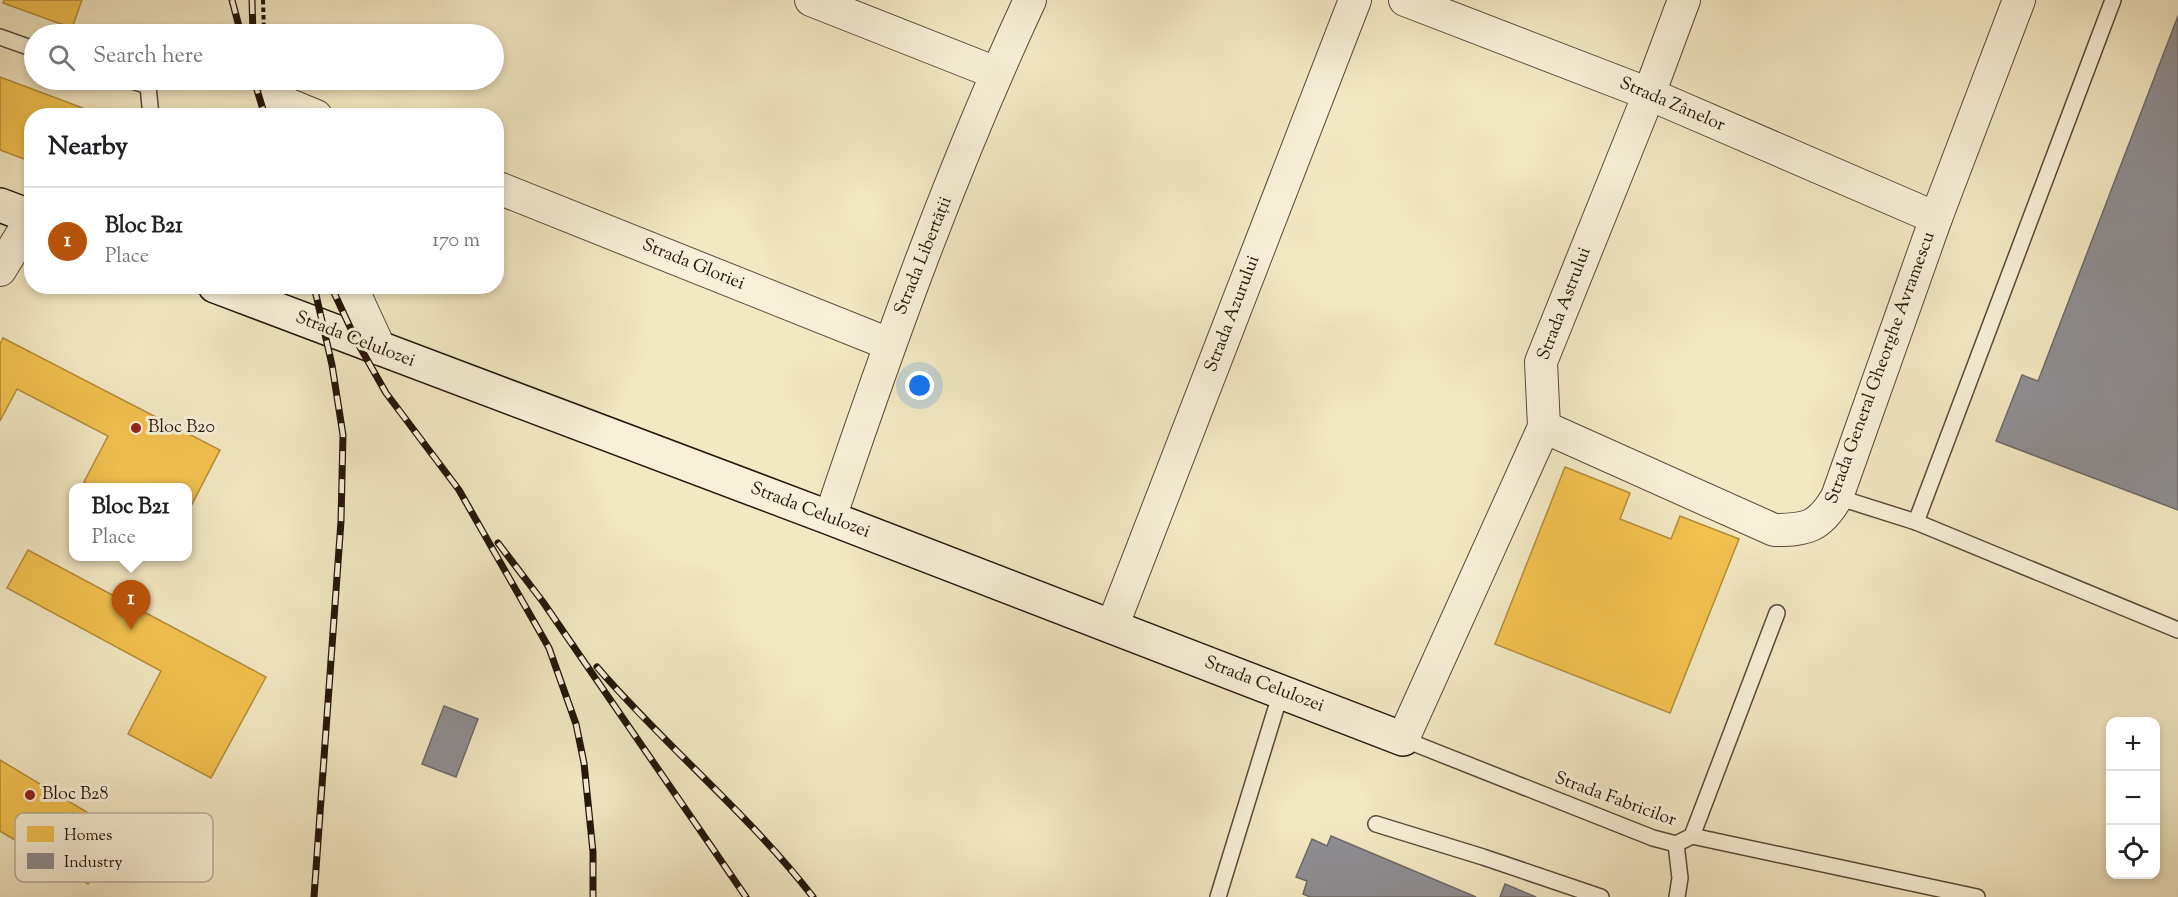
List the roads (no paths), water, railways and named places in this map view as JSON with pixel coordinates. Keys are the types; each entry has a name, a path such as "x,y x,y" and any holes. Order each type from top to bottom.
{"street":[{"path":"811,0 996,73"},
{"name":"Strada Libertății","path":"830,518 889,344 996,73 1030,0"},
{"name":"Strada Azurului","path":"1112,627 1355,0"},
{"name":"Strada Zânelor","path":"1405,0 1649,94 1936,218"},
{"name":"Strada Astrului","path":"1403,739 1544,427 1540,362 1649,94 1684,0"},
{"name":"Strada General Gheorghe Avramescu","path":"1544,427 1774,530 1795,530 1814,525 1830,510 1837,497 1936,218 2019,0"},
{"name":"Strada Gloriei","path":"504,190 889,344"},
{"path":"0,205 24,214"},
{"path":"0,270 24,230"},
{"name":"Strada Celulozei","path":"236,294 830,518 1403,739"},
{"path":"355,294 380,350"}],"lane":[{"path":"1916,522 2114,0"},
{"path":"0,37 24,45"},
{"path":"148,90 150,108"},
{"path":"1837,497 1916,522 2178,630"},
{"name":"Strada Fabricilor","path":"1403,739 1653,838 1676,844 1692,836 1777,613"},
{"path":"1218,897 1281,692"},
{"path":"1376,824 1483,856 1601,897"},
{"path":"1692,836 1977,897"},
{"path":"1676,844 1680,878 1677,897"}],"railway":[{"path":"232,0 238,24"},
{"path":"252,0 253,24"},
{"path":"257,90 263,108"},
{"path":"314,897 341,521 343,435 332,365 316,294"},
{"path":"335,294 356,340 386,393 459,490 549,648 576,724 584,763 593,852 593,897"},
{"path":"498,543 543,602 746,897"},
{"path":"597,667 762,837 813,897"}],"place":[{"name":"Bloc B20","path":"136,428"},
{"name":"Bloc B21","path":"131,630"},
{"name":"Bloc B28","path":"30,795"}]}
